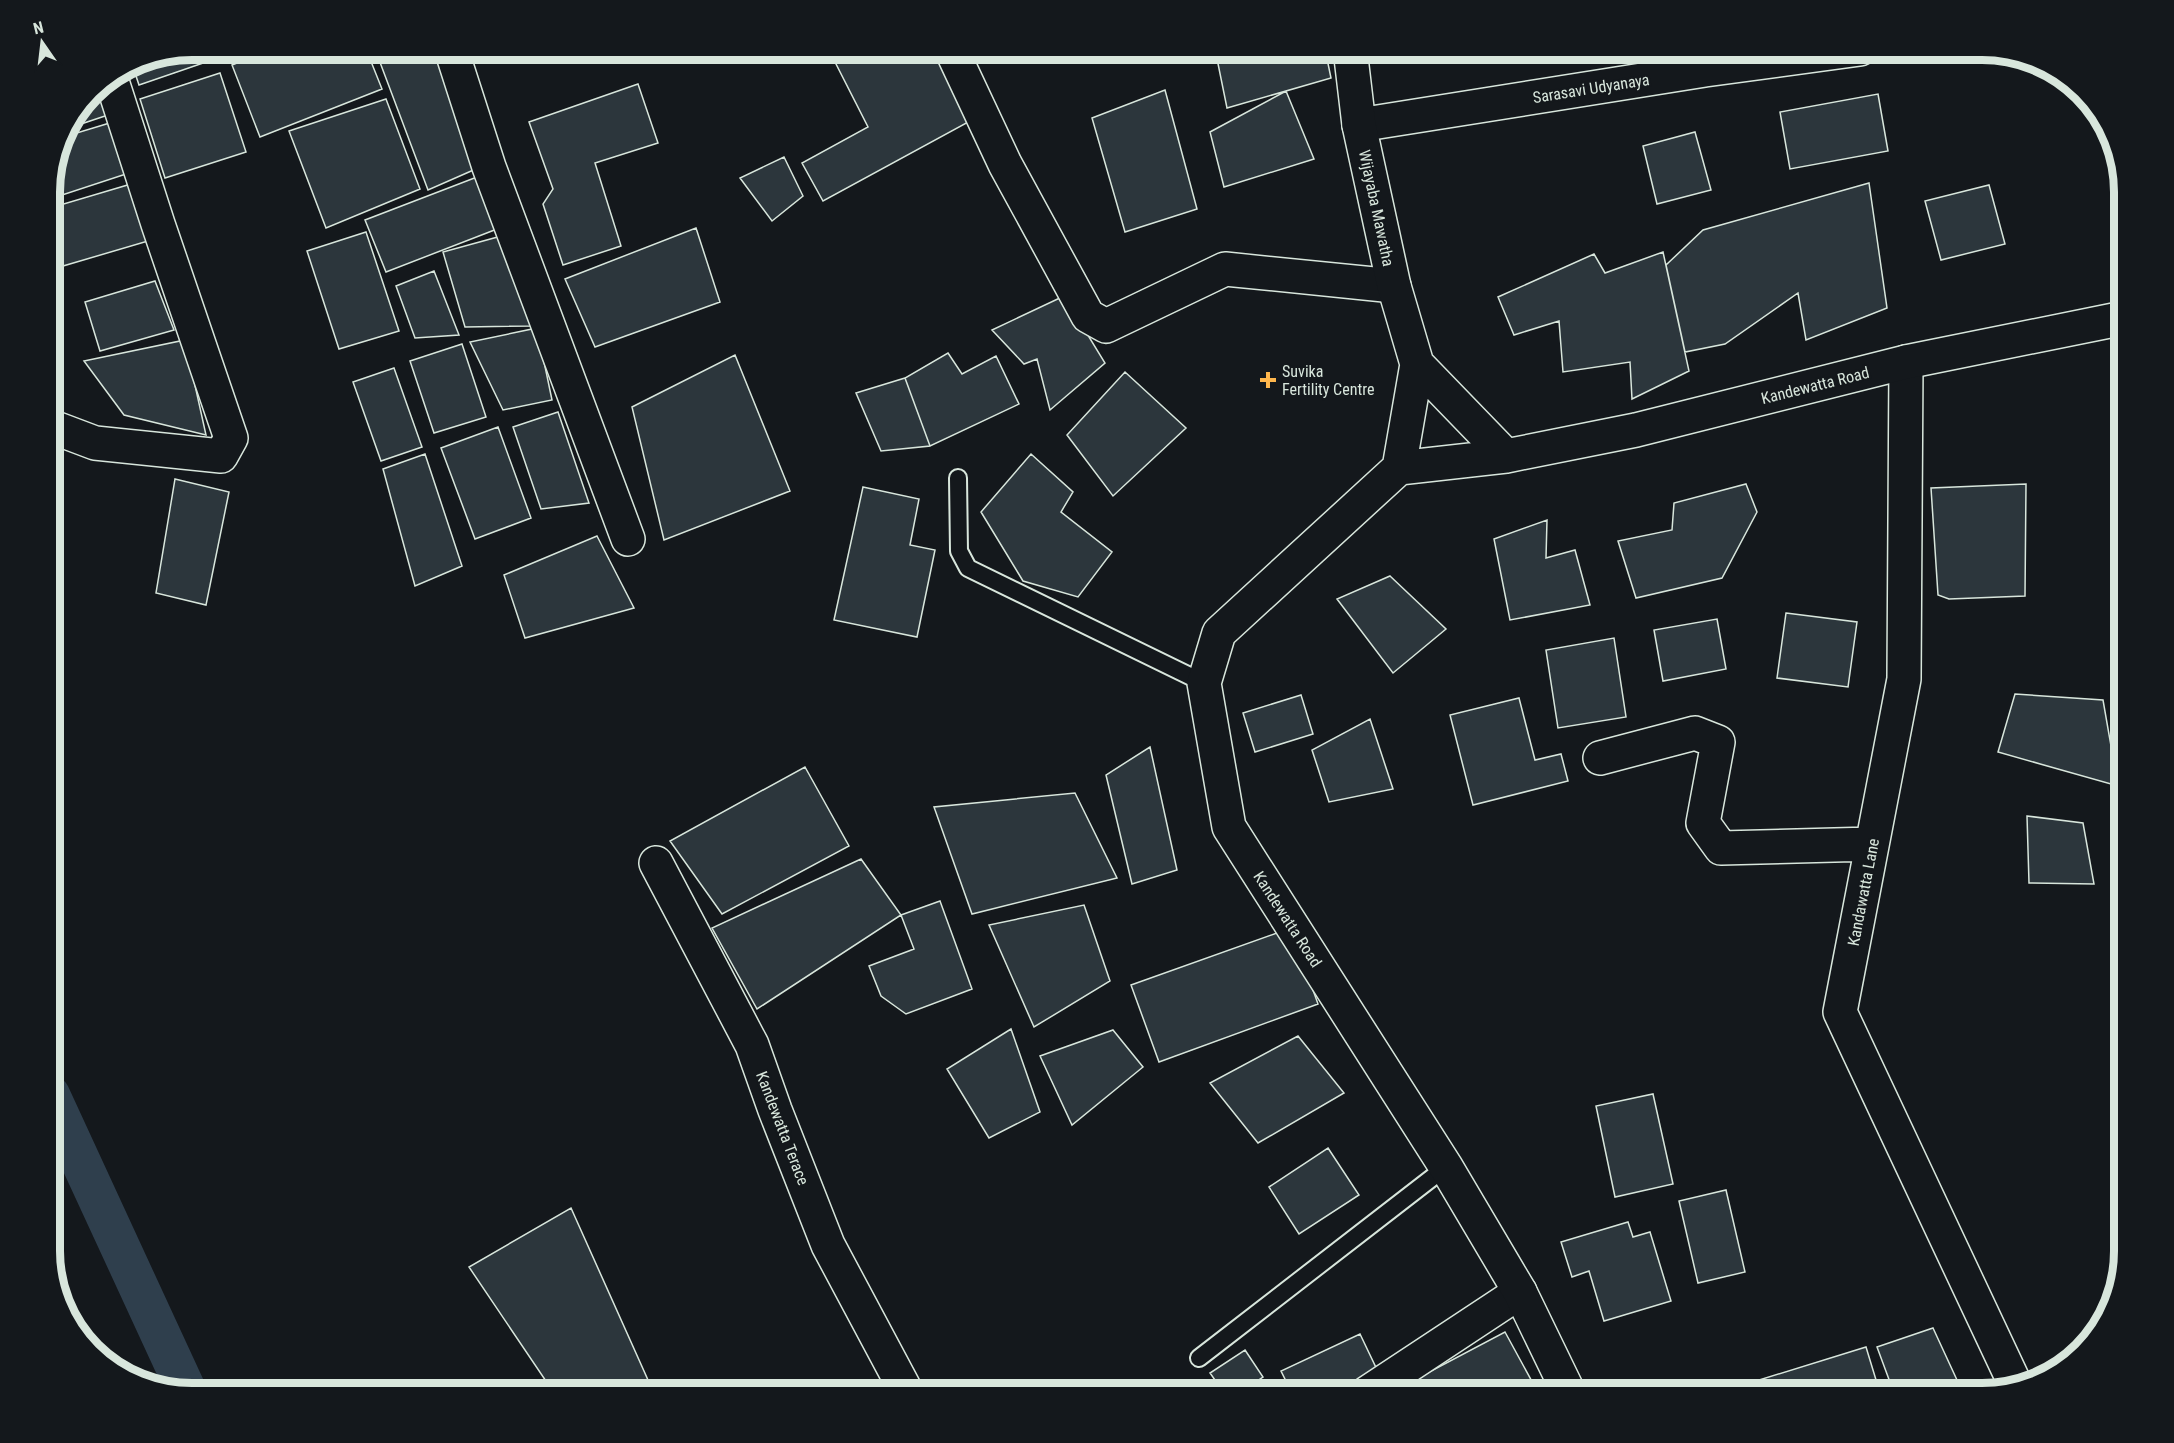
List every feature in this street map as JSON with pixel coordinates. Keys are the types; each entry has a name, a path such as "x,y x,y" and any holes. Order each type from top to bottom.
{"street":[{"path":"454,60 489,167 628,539"},
{"path":"956,60 1005,165 1088,316 1106,326 1225,269 1394,286"},
{"name":"Wijayaba Mawatha","path":"1351,60 1359,125 1394,286 1417,364"},
{"name":"Sarasavi Udyanaya","path":"1359,125 1703,60"},
{"path":"60,430 95,443 221,456 231,438 114,86"},
{"name":"Kandewatta Road","path":"1564,1383 1520,1292 1446,1167 1229,827 1204,683 1219,633 1399,468 1506,456 1636,430 1906,362 2114,320"},
{"name":"Kandawatta Lane","path":"1906,362 1904,679 1840,1012 2013,1379"},
{"path":"1417,364 1506,456"},
{"path":"1399,468 1417,364"},
{"path":"1600,758 1695,733 1718,742 1703,823 1721,848 1872,844"},
{"name":"Kandewatta Terace","path":"656,863 752,1045 828,1245 901,1383"},
{"path":"1383,1383 1520,1292"}],"lane":[{"path":"958,478 959,551 968,568 1204,683"},
{"path":"1199,1358 1446,1167"}],"building":[{"path":"184,60 209,60 209,61 139,85 135,73 150,67"},
{"path":"244,60 370,60 382,89 260,137 232,65"},
{"path":"379,60 439,60 478,168 428,190"},
{"path":"834,60 939,60 972,120 823,201 802,163 868,127"},
{"path":"1217,60 1327,60 1331,78 1227,108"},
{"path":"220,73 246,152 165,178 140,99"},
{"path":"638,84 658,143 595,163 621,246 563,265 543,204 553,189 529,122"},
{"path":"1165,90 1197,209 1125,232 1092,118"},
{"path":"1286,91 1314,159 1224,187 1210,132"},
{"path":"104,94 111,114 79,125 87,112"},
{"path":"1878,94 1888,151 1790,169 1780,112"},
{"path":"386,99 420,189 326,228 289,131"},
{"path":"113,122 129,173 60,196 63,166 74,134"},
{"path":"1695,132 1711,190 1657,204 1643,146"},
{"path":"784,157 803,196 772,221 740,178"},
{"path":"477,177 497,229 386,272 365,220"},
{"path":"1869,183 1887,308 1806,340 1798,293 1725,344 1685,352 1666,265 1703,230"},
{"path":"131,184 148,241 63,266 60,256 60,205"},
{"path":"1989,185 2005,244 1941,260 1925,201"},
{"path":"696,228 720,302 595,347 565,279"},
{"path":"366,232 399,331 339,349 307,251"},
{"path":"505,235 531,326 465,327 443,252"},
{"path":"1663,252 1689,371 1632,399 1630,362 1563,372 1559,321 1514,335 1498,297 1594,254 1605,273"},
{"path":"434,271 459,335 415,338 396,286"},
{"path":"155,281 174,330 100,351 85,302"},
{"path":"1064,296 1105,363 1050,410 1037,359 1024,364 992,330"},
{"path":"537,328 552,400 503,410 470,342"},
{"path":"185,340 206,435 124,415 84,361"},
{"path":"462,344 486,417 434,433 410,361"},
{"path":"948,353 962,374 996,356 1019,404 930,446 905,378"},
{"path":"735,355 790,491 664,540 632,407"},
{"path":"394,368 422,447 381,461 353,382"},
{"path":"1125,372 1186,428 1113,496 1067,435"},
{"path":"905,378 930,446 881,451 856,393"},
{"path":"558,412 589,503 541,509 513,427"},
{"path":"498,427 531,518 475,539 441,448"},
{"path":"425,454 462,566 415,586 383,469"},
{"path":"1031,454 1073,492 1061,512 1112,552 1078,597 1023,581 981,512"},
{"path":"175,479 229,492 206,605 156,593"},
{"path":"1746,484 1757,512 1722,578 1636,598 1618,541 1672,530 1674,503"},
{"path":"2026,484 2025,596 1949,599 1938,595 1931,488"},
{"path":"863,487 919,499 910,545 935,550 917,637 834,620"},
{"path":"1547,520 1546,558 1575,550 1590,605 1510,620 1494,539"},
{"path":"597,536 634,608 525,638 504,575"},
{"path":"1390,576 1446,629 1393,673 1337,599"},
{"path":"1786,613 1857,622 1848,687 1777,678"},
{"path":"1717,619 1726,669 1663,681 1654,630"},
{"path":"1614,638 1626,717 1558,728 1546,650"},
{"path":"2015,694 2103,700 2114,763 2114,785 1998,752"},
{"path":"1301,695 1313,734 1255,752 1243,713"},
{"path":"1519,698 1535,760 1561,754 1568,781 1473,805 1450,715"},
{"path":"1370,719 1393,789 1329,802 1312,750"},
{"path":"1150,747 1177,870 1132,884 1106,775"},
{"path":"805,767 849,846 722,914 670,841"},
{"path":"1075,793 1117,878 972,914 934,807"},
{"path":"2027,816 2083,823 2094,884 2029,883"},
{"path":"861,859 901,915 757,1009 712,928"},
{"path":"940,901 972,989 906,1014 881,996 869,966 914,949 901,915"},
{"path":"1084,905 1110,981 1034,1027 989,925"},
{"path":"1291,928 1318,1004 1159,1062 1131,985"},
{"path":"1011,1029 1040,1112 989,1138 947,1069"},
{"path":"1113,1030 1143,1067 1072,1125 1040,1056"},
{"path":"1298,1036 1344,1093 1258,1143 1210,1083"},
{"path":"1653,1094 1673,1184 1615,1197 1596,1106"},
{"path":"1328,1148 1359,1195 1299,1234 1269,1187"},
{"path":"1726,1190 1745,1272 1698,1283 1679,1201"},
{"path":"571,1208 648,1380 636,1383 547,1383 469,1267"},
{"path":"1628,1222 1633,1237 1650,1232 1671,1301 1604,1321 1589,1271 1572,1277 1561,1242"},
{"path":"1933,1328 1958,1383 1890,1383 1877,1347"},
{"path":"1505,1332 1533,1383 1416,1383 1414,1380"},
{"path":"1360,1334 1380,1376 1364,1383 1287,1383 1281,1371"},
{"path":"1866,1347 1877,1383 1749,1383"},
{"path":"1245,1350 1263,1377 1254,1383 1217,1383 1210,1373"}],"waterway":[{"path":"60,1117 183,1383"}],"place":[{"name":"Suvika Fertility Centre","path":"1268,380"}]}
